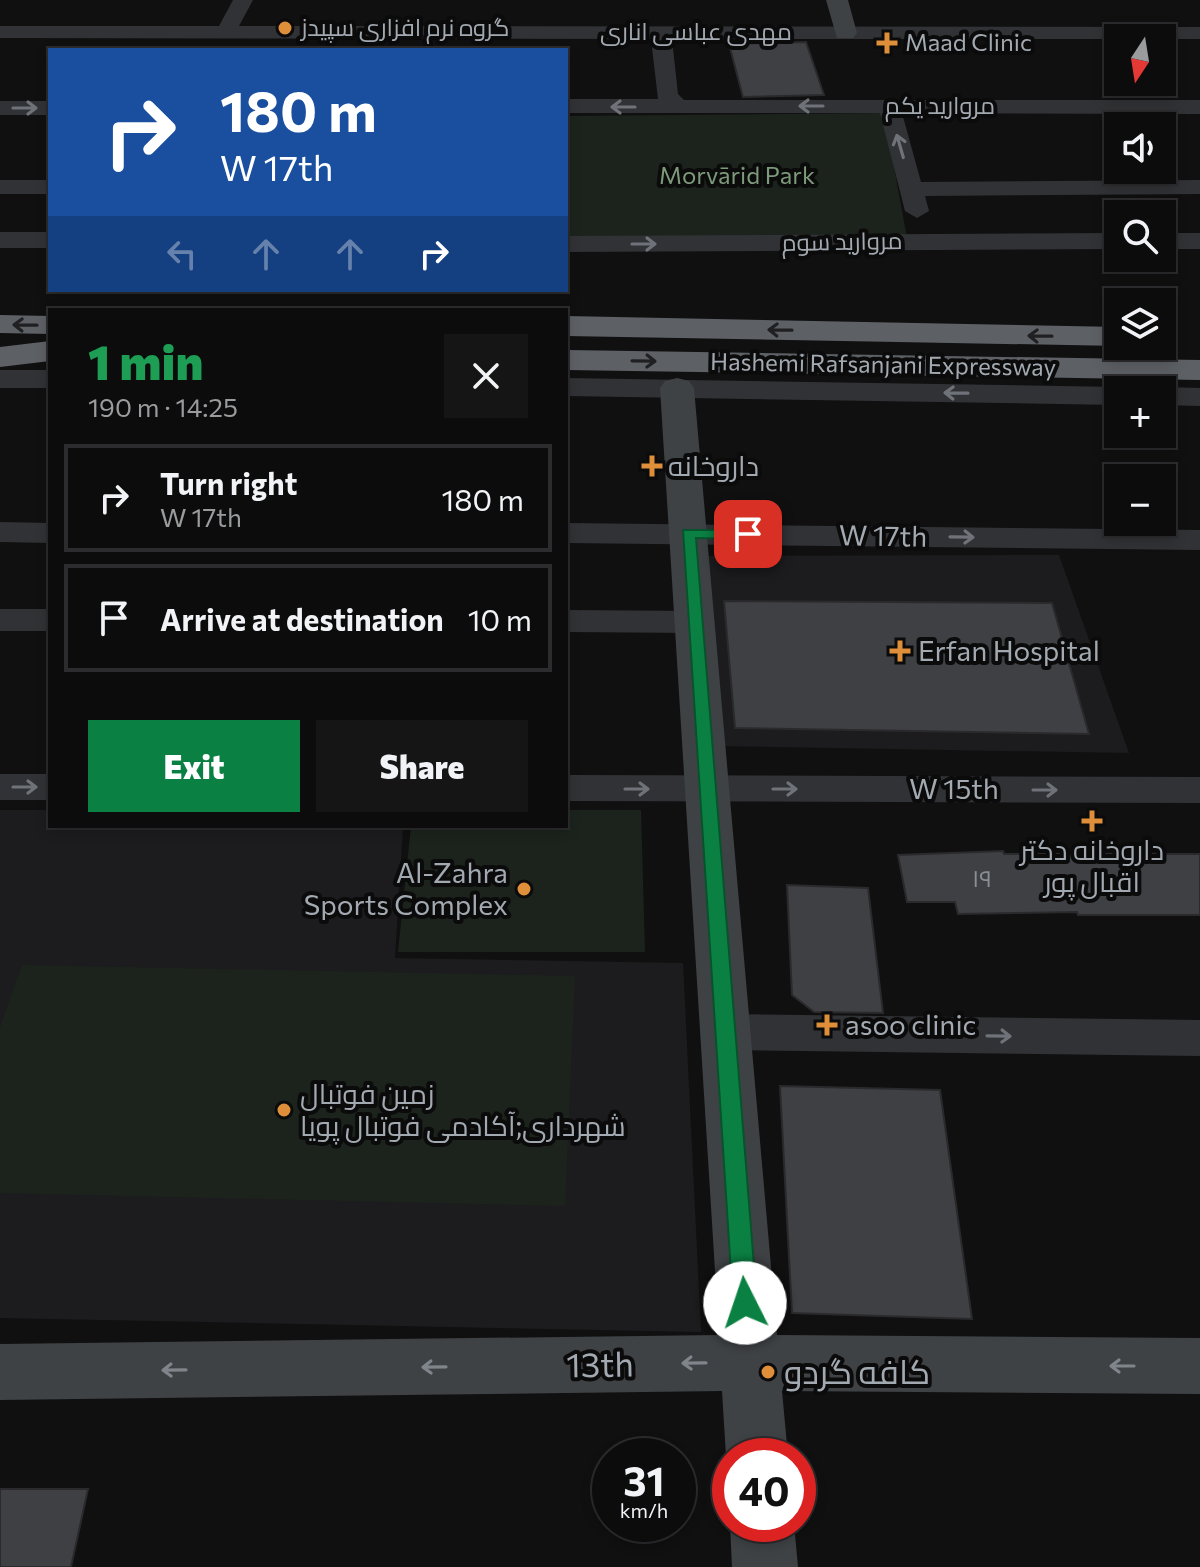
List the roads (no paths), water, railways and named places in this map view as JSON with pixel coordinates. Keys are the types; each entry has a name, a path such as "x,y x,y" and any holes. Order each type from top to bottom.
{"highway":[{"path":"0,324 48,325"},
{"name":"Hashemi Rafsanjani Expressway","path":"568,326 1104,337"},
{"path":"0,348 48,350"},
{"path":"0,357 48,350"},
{"name":"Hashemi Rafsanjani Expressway","path":"568,360 1104,381"},
{"name":"Hashemi Rafsanjani Expressway","path":"1176,379 1200,371"}],"street":[{"path":"226,32 243,0"},
{"path":"837,0 845,33"},
{"name":"مهدی عباسی اناری","path":"0,32 661,32 686,40 845,33 1200,33"},
{"path":"661,32 667,96 679,107 691,93 690,78"},
{"name":"مروارید یکم","path":"568,106 1200,107"},
{"path":"889,106 913,189 923,241"},
{"path":"0,108 48,108"},
{"path":"0,187 48,187"},
{"path":"913,189 1200,187"},
{"path":"0,240 48,240"},
{"name":"مروارید سوم","path":"568,244 1104,241"},
{"path":"1176,241 1200,241"},
{"path":"0,379 48,379"},
{"path":"568,387 1104,396"},
{"path":"677,388 756,1438"},
{"path":"1176,388 1200,397"},
{"path":"0,532 48,533"},
{"name":"W 17th","path":"568,533 1200,540"},
{"path":"0,620 48,620"},
{"path":"568,621 695,622"},
{"path":"0,787 48,787"},
{"name":"W 15th","path":"568,788 1200,790"},
{"path":"725,1032 1200,1038"},
{"name":"13th","path":"0,1372 750,1363 1200,1366"},
{"path":"763,1542 765,1567"}],"place":[{"name":"گروه نرم افزاری سپیدز","path":"285,28"},
{"name":"Maad Clinic","path":"887,43"},
{"name":"داروخانه","path":"652,466"},
{"name":"Erfan Hospital","path":"900,651"},
{"name":"داروخانه دکتر اقبال پور","path":"1092,821"},
{"name":"Al-Zahra Sports Complex","path":"524,889"},
{"name":"asoo clinic","path":"827,1025"},
{"name":"زمین فوتبال شهرداری;آکادمی فوتبال پویا","path":"284,1110"},
{"name":"کافه گردو","path":"768,1372"}],"park label":[{"name":"Morvārid Park","path":"737,176"}]}
